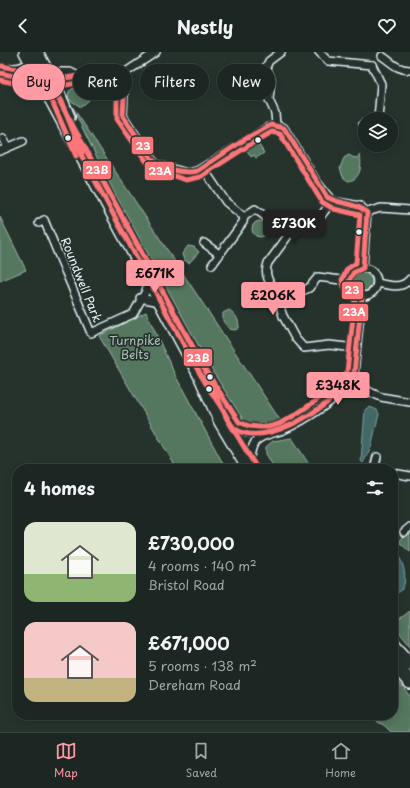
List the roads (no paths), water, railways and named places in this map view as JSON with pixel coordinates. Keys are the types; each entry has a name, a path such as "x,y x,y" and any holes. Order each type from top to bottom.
{"highway":[{"path":"26,52 32,64"},
{"path":"36,52 41,64"},
{"path":"57,100 88,167 148,280 200,375 234,428 250,463"},
{"path":"200,375 221,422 250,463"},
{"path":"398,651 410,664"},
{"path":"398,668 410,682"}],"street":[{"path":"132,68 156,52"},
{"path":"276,125 275,113 269,100 271,79 263,62 282,52"},
{"path":"319,52 323,58 328,61 372,65"},
{"path":"372,65 383,54 392,65 401,69 410,70"},
{"path":"372,65 381,84 379,112"},
{"path":"0,72 12,70"},
{"path":"0,72 12,74"},
{"path":"123,100 122,110 126,124 154,161 169,168 188,173 203,168 247,138 272,125 276,125 280,126 286,132 317,182 332,201 360,206 367,212"},
{"path":"3,138 8,147"},
{"path":"0,151 23,141"},
{"path":"203,168 226,202 244,217"},
{"path":"332,201 321,216 300,222 288,234 266,268 268,280 282,300 281,310 283,316 300,346 309,349 329,346 356,348"},
{"path":"367,212 381,208 410,210"},
{"path":"212,265 243,222 244,217 255,209 288,234"},
{"path":"363,268 367,212"},
{"name":"Roundwell Park","path":"44,220 91,333 130,316 140,298 146,291 148,280"},
{"path":"204,243 219,254"},
{"path":"363,268 370,270 375,276 377,283 374,290 369,295 362,296 355,294 350,288 348,281 351,274 356,269 363,268"},
{"path":"282,300 309,288 318,277 348,281"},
{"path":"377,283 400,286 404,285 410,279"},
{"path":"250,463 254,443 269,434 286,428 321,407 341,392 352,378 362,296"},
{"path":"140,298 161,303"},
{"path":"352,378 381,397 410,402"},
{"path":"234,428 247,433 269,434"},
{"path":"376,464 377,457"},
{"path":"398,474 410,476"},
{"path":"404,532 410,527"}],"water":[{"path":"370,407 377,410 379,414 371,447 363,463 361,461 365,410"},
{"path":"398,556 401,560 405,574 405,581 398,592"}],"park label":[{"name":"Turnpike Belts","path":"135,348"}]}
